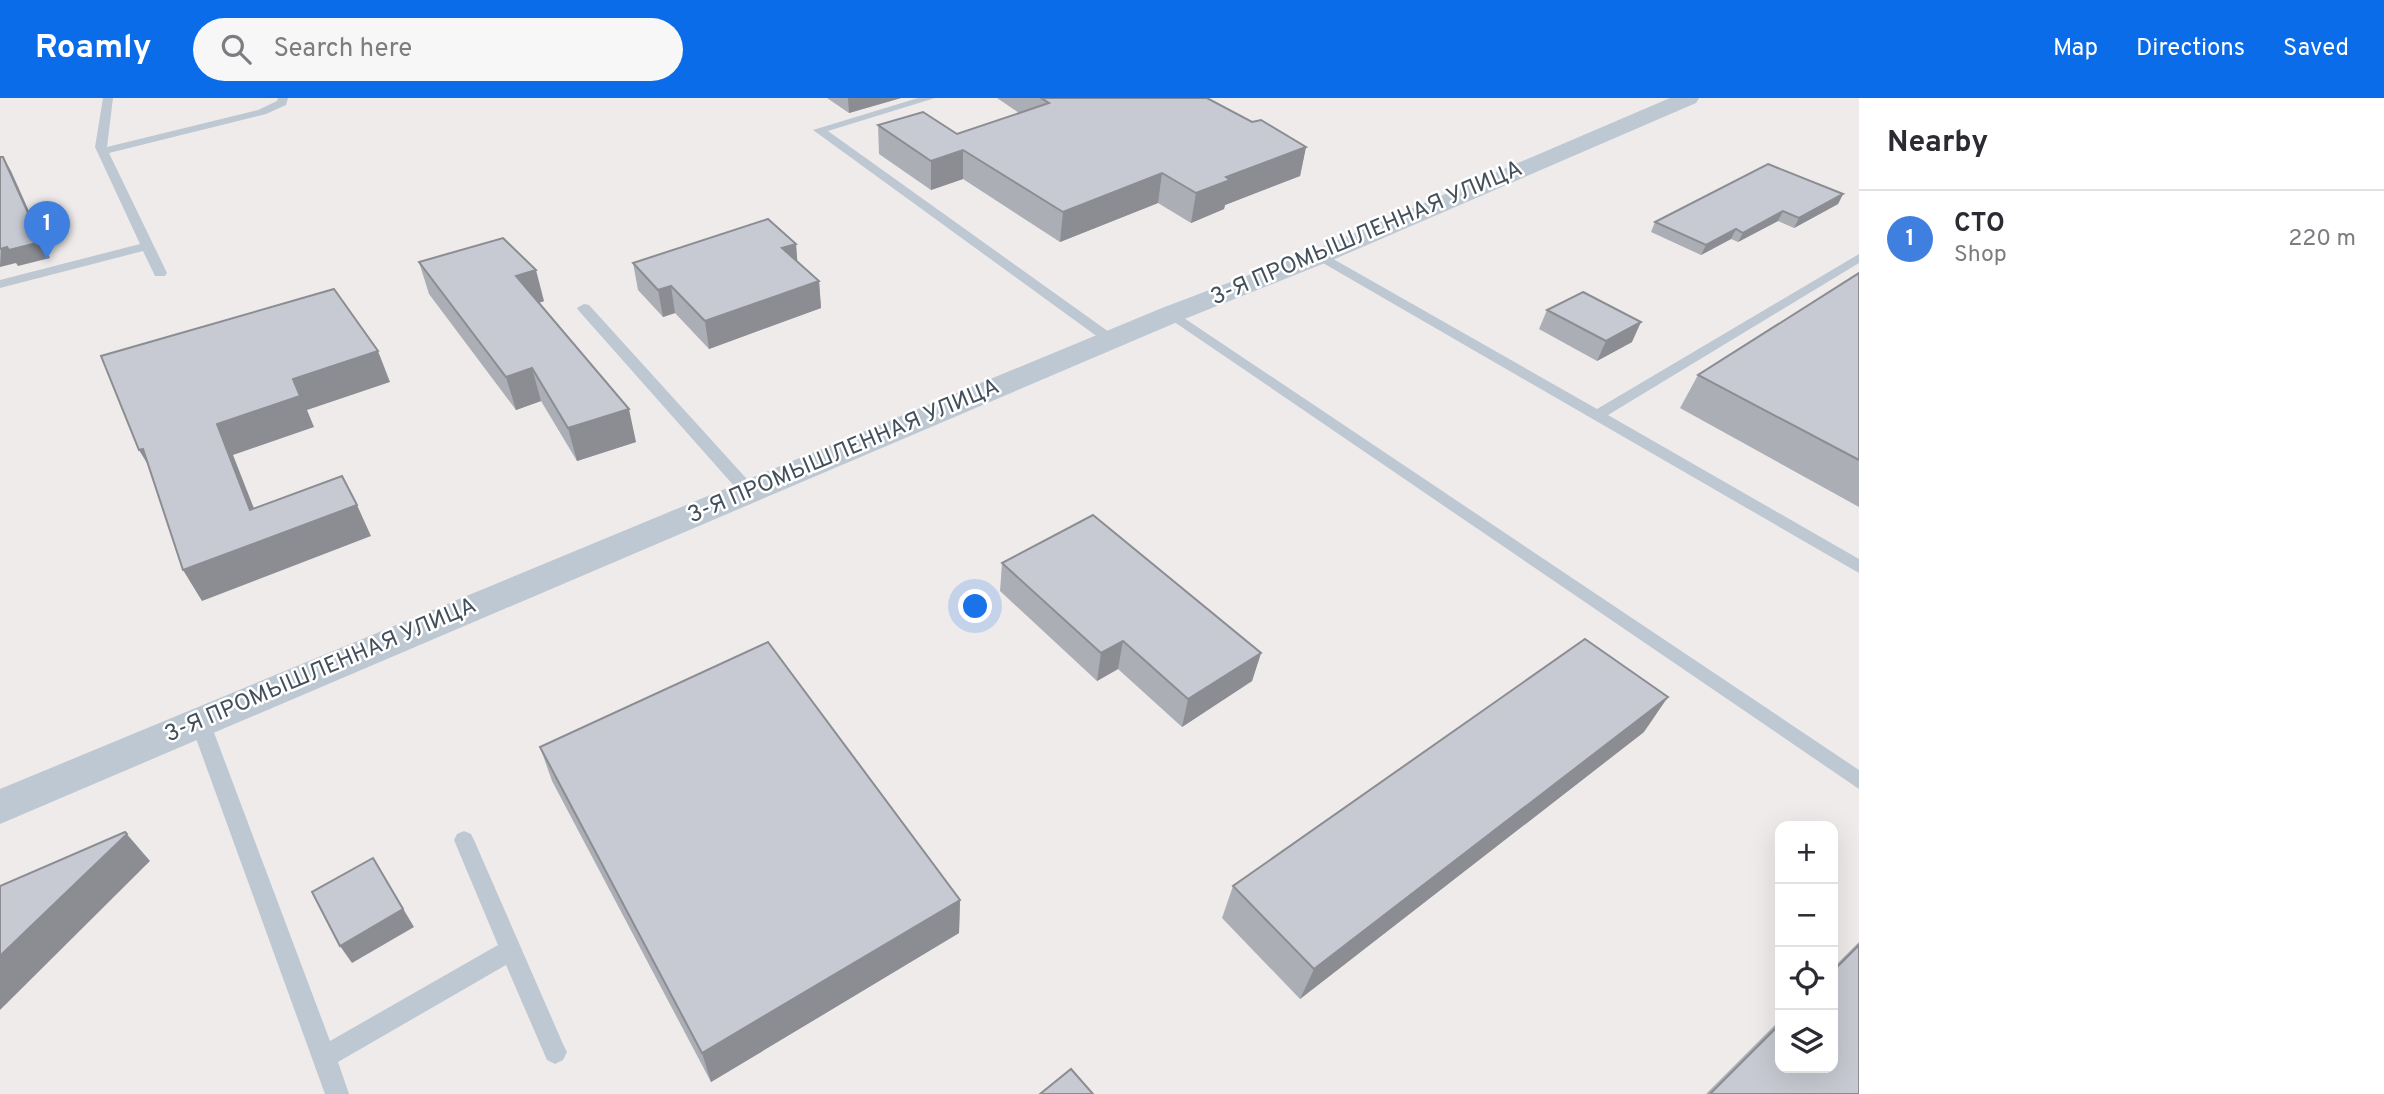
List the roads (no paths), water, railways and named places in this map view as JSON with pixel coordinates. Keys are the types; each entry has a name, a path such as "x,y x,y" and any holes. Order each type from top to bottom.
{"street":[{"name":"3-Я ПРОМЫШЛЕННАЯ УЛИЦА","path":"0,807 1172,314 1321,256 1688,98"}],"lane":[{"path":"108,98 101,147 160,273"},
{"path":"103,151 262,112 276,107 282,103 283,98"},
{"path":"930,98 820,130 1111,340"},
{"path":"0,284 147,246"},
{"path":"1321,256 1599,414 1859,567"},
{"path":"1599,414 1859,258"},
{"path":"584,308 750,492"},
{"path":"1172,314 1859,781"},
{"path":"200,722 337,1094"},
{"path":"464,840 555,1052"},
{"path":"324,1057 509,950"}],"place":[{"name":"СТО","path":"47,259"}]}
